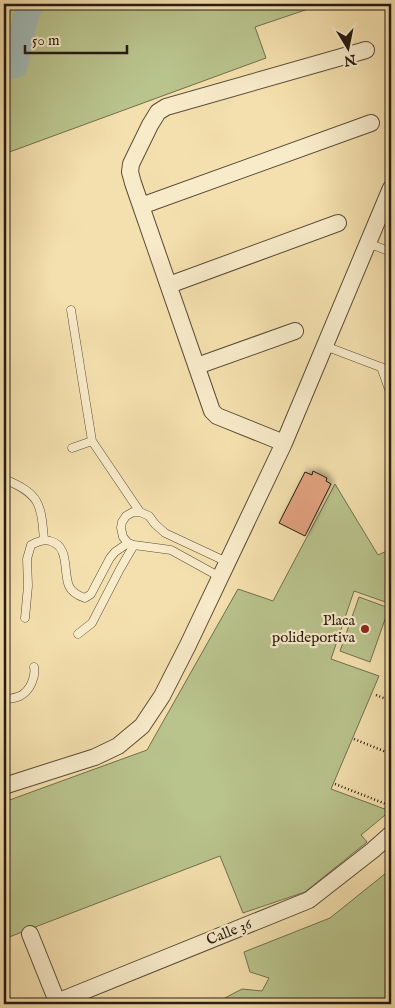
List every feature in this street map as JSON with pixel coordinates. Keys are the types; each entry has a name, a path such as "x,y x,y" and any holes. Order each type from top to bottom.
{"street":[{"path":"284,443 217,416 212,411 141,206 130,172 131,164 150,125 158,112 166,107 366,50"},
{"path":"141,206 371,123"},
{"path":"4,786 95,757 118,746 142,726 162,696 284,443 391,188"},
{"path":"169,285 338,223"},
{"path":"197,366 296,331"},
{"name":"Calle 36","path":"56,1004 309,900 374,850 391,834"},
{"path":"30,934 56,1004"}],"lane":[{"path":"368,243 391,252"},
{"path":"71,310 92,441 140,512"},
{"path":"325,346 391,371"},
{"path":"381,367 391,395"},
{"path":"72,448 92,441"},
{"path":"4,479 24,488 35,498 41,510 44,540"},
{"path":"220,577 171,550 131,544 122,537 120,528 122,522 126,516 133,512 140,512 148,516 165,533 227,562"},
{"path":"25,618 28,586 27,559 31,545 44,540 51,541 60,546 70,586 73,592 85,598 91,594 115,552 131,544"},
{"path":"78,634 92,623 131,544"},
{"path":"4,700 26,692 33,680 34,667"}],"path":[{"path":"376,695 391,701"},
{"path":"354,739 391,754"},
{"path":"335,784 391,806"}],"green space":[{"path":"4,4 323,4 255,27 266,58 4,154"},
{"path":"335,484 378,555 391,549 391,604 354,591 331,659 379,676 331,789 390,811 361,835 367,842 305,892 243,913 220,856 4,939 4,802 147,750 238,589 273,601"},
{"name":"Placa polideportiva","path":"359,597 389,608 370,662 340,651"},
{"path":"391,869 391,1002 388,1004 224,1004 223,999 242,989 262,991 269,978 250,972 244,952 330,918"}],"building":[{"path":"313,471 327,478 326,481 331,484 305,536 279,523 305,472 312,475"}],"waterway":[{"path":"4,68 15,66 26,16 31,4"}],"place":[{"name":"Placa polideportiva","path":"365,629"}]}
